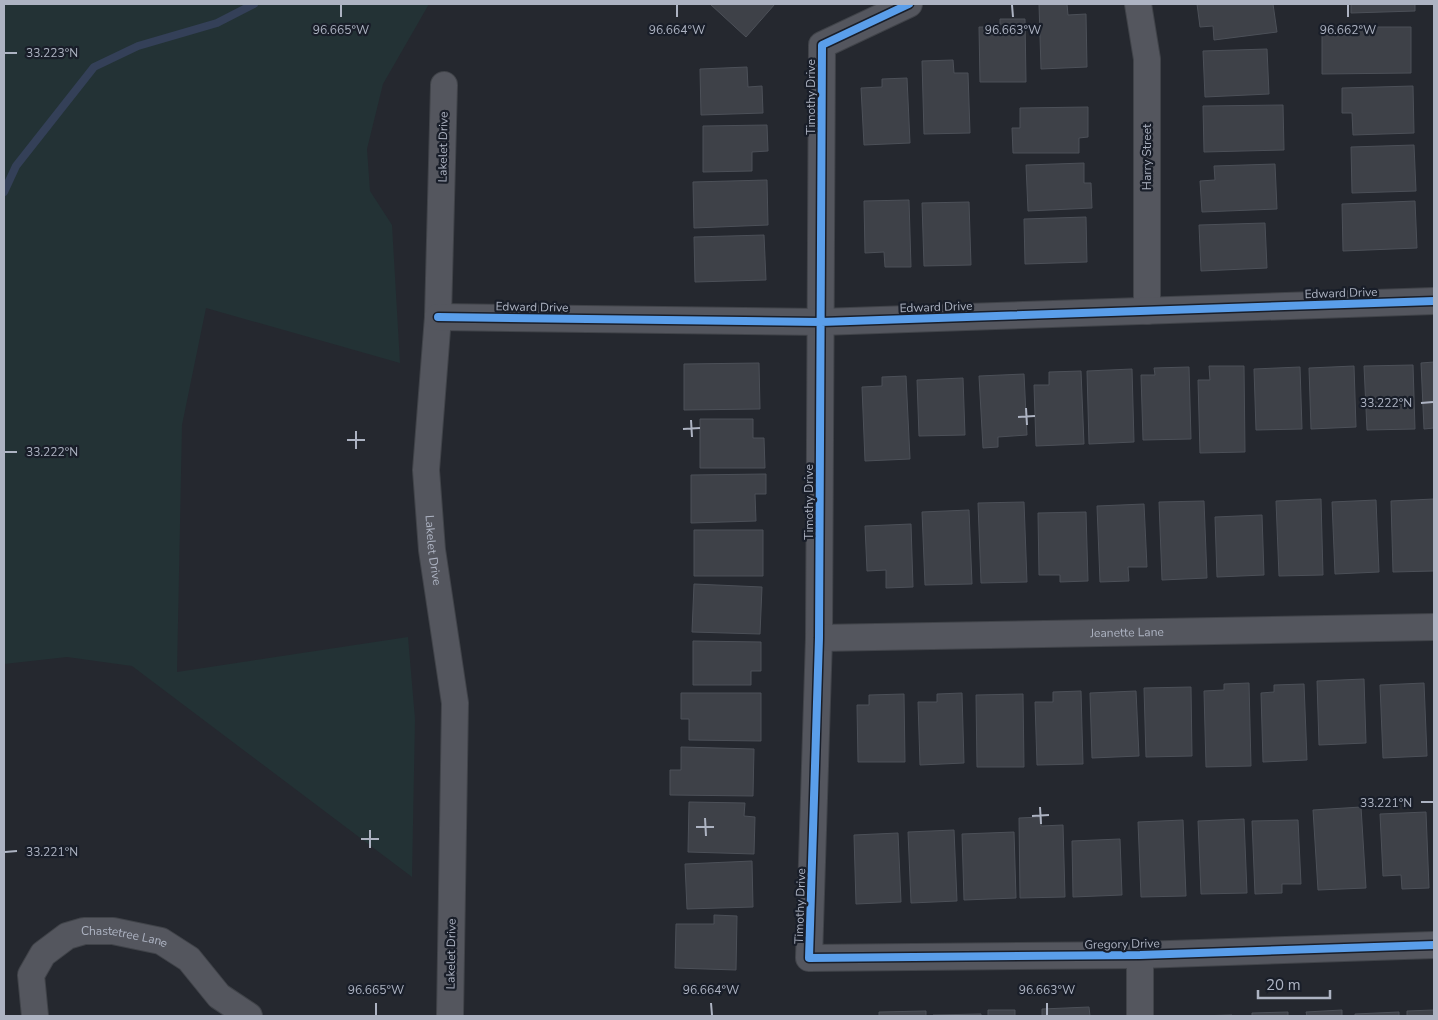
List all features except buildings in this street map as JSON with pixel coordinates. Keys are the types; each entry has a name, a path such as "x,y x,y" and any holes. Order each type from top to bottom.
{"street":[{"name":"Timothy Drive","path":"810,958 819,638 822,45 909,4"},
{"name":"Harry Street","path":"1138,4 1147,59 1147,311"},
{"name":"Lakelet Drive","path":"444,85 438,317 426,470 432,550 455,703 450,1016"},
{"name":"Edward Drive","path":"438,317 821,322 1434,300"},
{"name":"Jeanette Lane","path":"819,638 1434,627"},
{"name":"Chastetree Lane","path":"35,1016 31,975 43,954 67,936 84,931 113,931 161,941 189,959 220,996 249,1016"},
{"name":"Gregory Drive","path":"810,958 1140,955 1434,945"},
{"path":"1140,955 1140,1016"},
{"name":"Chastetree Lane","path":"244,1016 249,1016"}],"shaded area":[{"path":"4,4 429,4 383,84 367,149 370,191 392,225 400,363 206,308 182,425 177,672 408,637 415,719 412,877 132,666 67,657 4,664"}],"waterway":[{"path":"4,192 16,166 94,67 138,46 217,23 254,4"}],"cycle path":[{"path":"909,4 822,45 819,638 809,958 1140,955 1434,945"},
{"path":"438,317 821,322 1434,301"}]}
